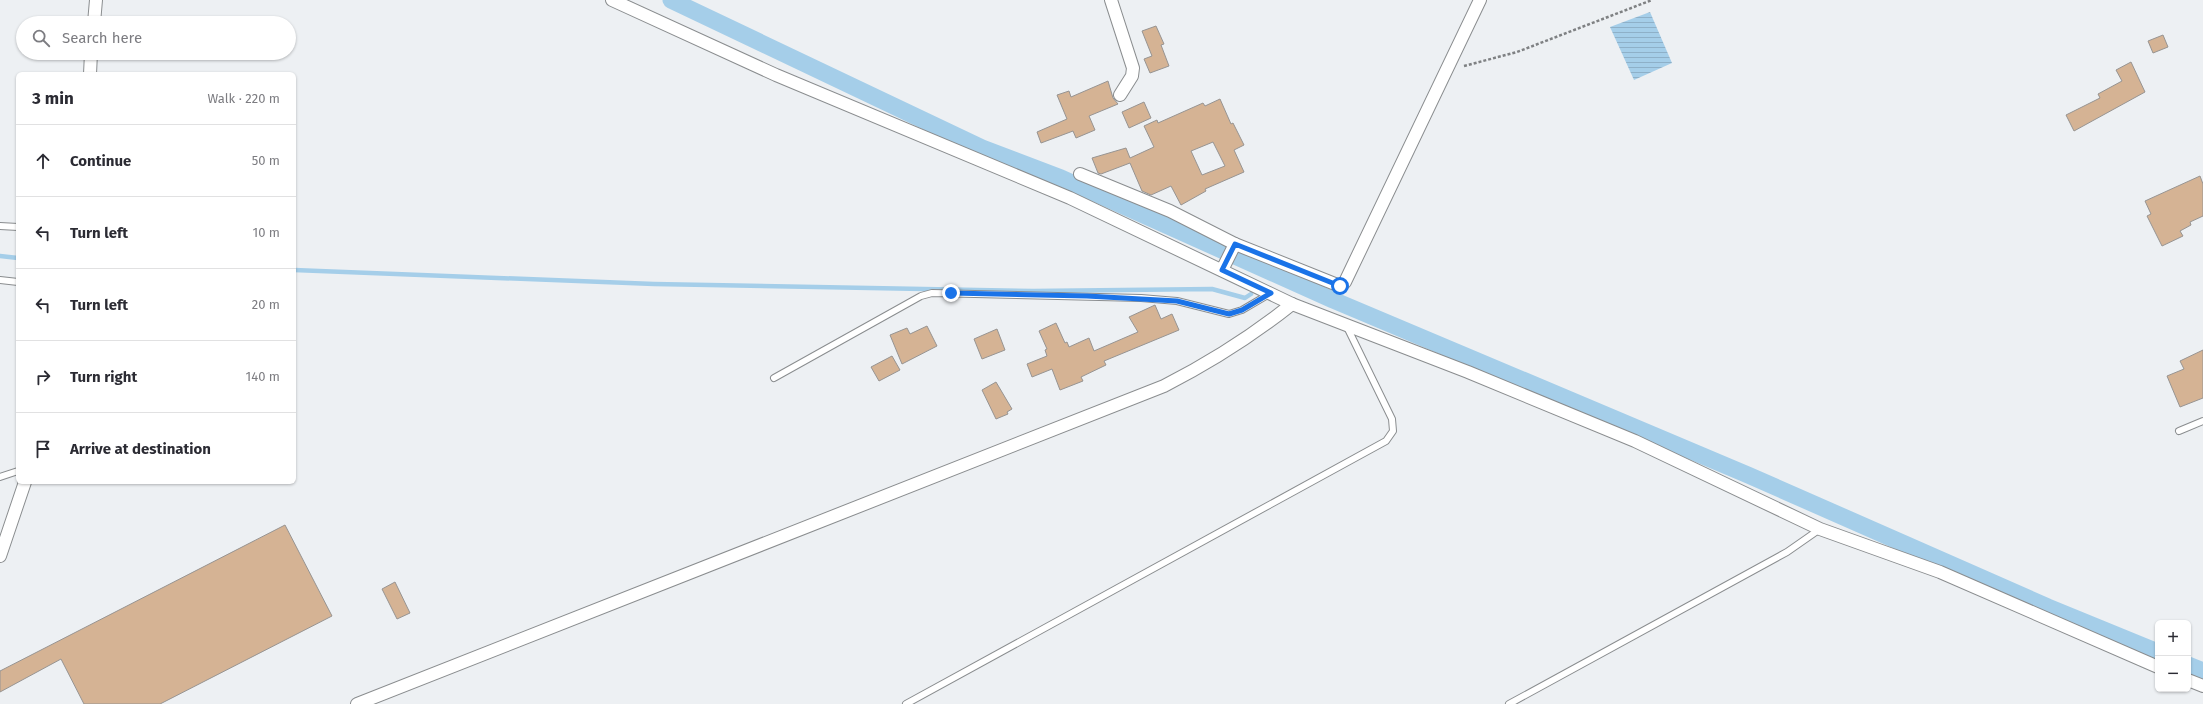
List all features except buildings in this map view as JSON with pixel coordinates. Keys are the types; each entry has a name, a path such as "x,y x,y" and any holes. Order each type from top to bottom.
{"street":[{"path":"95,16 96,0"},
{"path":"612,0 776,75 1070,198 1292,304 1345,323 1635,441 1820,529 1940,572 2155,666"},
{"path":"1111,0 1133,68 1132,76 1120,95"},
{"path":"1080,174 1170,211 1235,244 1338,286 1343,284 1480,0"},
{"path":"90,72 91,60"},
{"path":"1222,270 1235,244"},
{"path":"357,704 1164,386 1195,370 1260,330 1292,304"},
{"path":"0,556 24,484"},
{"path":"2191,681 2203,686"}],"lane":[{"path":"0,226 16,227"},
{"path":"0,280 16,282"},
{"path":"774,378 921,296 932,293 1141,298 1177,301 1229,314 1242,310 1271,293"},
{"path":"906,704 1386,441 1393,431 1392,418 1345,323"},
{"path":"2179,431 2203,421"},
{"path":"0,477 16,472"},
{"path":"1509,704 1787,552 1820,529"}],"path":[{"path":"1446,70 1517,52 1652,0"}],"water":[{"path":"1650,12 1672,63 1634,80 1610,27"}],"waterway":[{"path":"671,0 982,148 1061,178 1333,300 1748,475 2048,607 2155,651"},
{"path":"0,256 16,258"},
{"path":"296,270 654,284 1033,291 1212,289 1245,298 1251,294"},
{"path":"2191,666 2203,671"}],"route":[{"path":"951,293 1141,298 1177,301 1229,314 1254,304 1271,293 1222,270 1235,244 1340,286"}]}
